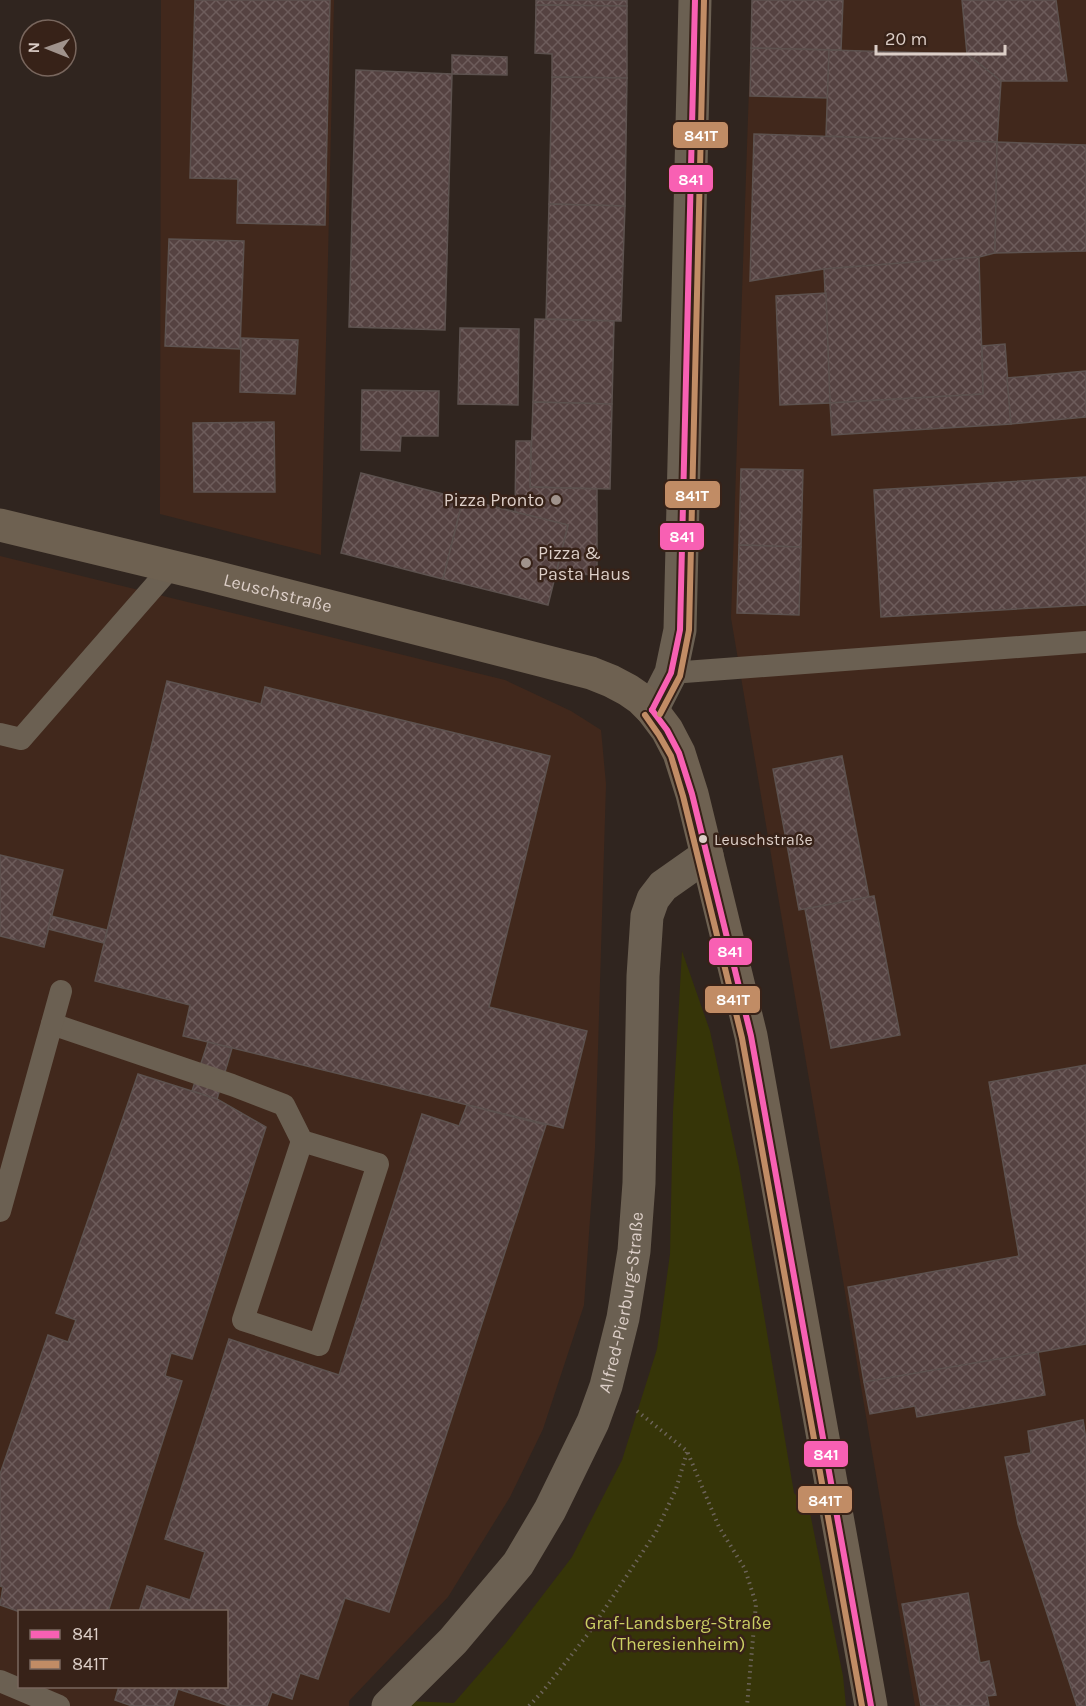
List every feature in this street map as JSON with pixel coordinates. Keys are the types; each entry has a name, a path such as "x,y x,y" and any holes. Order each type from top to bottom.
{"street":[{"path":"652,710 671,673 680,630 695,0"},
{"name":"Leuschstraße","path":"0,525 172,566 591,673 611,681 641,699 668,730 679,753 692,794 751,1036 871,1706"},
{"name":"Alfred-Pierburg-Straße","path":"388,1706 453,1641 518,1564 550,1510 593,1422 606,1386 627,1296 638,1217 642,976 647,916 653,899 663,886 707,855"}],"lane":[{"path":"0,734 21,740 172,566"},
{"path":"671,673 1086,642"},
{"path":"0,1211 61,991"},
{"path":"52,1024 284,1105 302,1141 243,1320 319,1345 378,1164 302,1141"},
{"path":"0,1681 59,1706"}],"path":[{"path":"606,1386 687,1451 718,1527 745,1569 756,1604 747,1706"},
{"path":"529,1706 588,1634 651,1541 676,1489 687,1451"}],"shaded area":[{"path":"161,0 334,0 321,555 160,514"},
{"path":"752,0 1086,0 1086,1706 915,1706 731,618"},
{"path":"0,556 505,680 571,711 601,730 606,784 595,1148 584,1305 543,1429 510,1497 448,1597 349,1701 349,1706 0,1706"}],"green space":[{"name":"Graf-Landsberg-Straße (Theresienheim)","path":"682,951 710,1031 739,1167 794,1493 809,1508 843,1676 846,1706 408,1706 409,1701 454,1703 506,1643 572,1557 622,1460 657,1349 670,1254 673,1111"}],"building":[{"path":"195,0 330,0 325,225 237,223 238,179 190,178"},
{"path":"536,0 627,0 627,6 536,5"},
{"path":"752,0 843,0 841,50 751,48"},
{"path":"962,0 1056,0 1067,81 1001,81 967,54"},
{"path":"536,5 627,6 627,78 552,77 552,54 535,53"},
{"path":"751,48 829,50 828,98 750,96"},
{"path":"829,50 967,54 1001,81 997,142 826,136"},
{"path":"452,55 507,57 507,75 452,74"},
{"path":"356,70 452,74 445,330 349,327"},
{"path":"552,77 627,78 625,206 549,204"},
{"path":"754,134 997,142 995,253 979,257 824,269 750,281"},
{"path":"997,142 1086,145 1086,251 995,253"},
{"path":"549,204 625,206 621,321 546,319"},
{"path":"169,239 244,241 240,349 165,346"},
{"path":"979,257 983,394 830,403 824,269"},
{"path":"826,293 830,403 780,405 776,296"},
{"path":"535,319 614,321 612,404 533,402"},
{"path":"460,328 519,329 518,405 458,404"},
{"path":"241,338 298,340 295,394 240,392"},
{"path":"1005,344 1011,424 832,435 830,403 983,394 982,346"},
{"path":"1086,371 1086,417 1011,424 1007,378"},
{"path":"362,390 439,391 438,436 401,436 400,451 361,450"},
{"path":"533,402 612,404 610,489 530,487"},
{"path":"274,422 275,492 194,492 193,423"},
{"name":"Pizza Pronto","path":"516,441 531,441 530,487 597,489 597,575 556,573 568,525 515,512"},
{"path":"741,469 803,470 801,547 739,545"},
{"path":"361,473 463,499 443,579 341,553"},
{"path":"1086,477 1086,605 881,617 874,490"},
{"path":"463,499 568,525 548,605 443,579"},
{"path":"739,545 801,547 799,615 737,613"},
{"path":"167,681 261,704 265,687 550,756 489,1007 587,1031 563,1128 183,1036 190,1005 95,981"},
{"path":"842,756 869,897 799,910 773,769"},
{"path":"0,855 63,870 44,947 0,936"},
{"path":"874,896 900,1035 831,1048 805,909"},
{"path":"51,916 107,930 104,943 48,929"},
{"path":"208,1042 232,1048 217,1099 192,1091"},
{"path":"1086,1065 1086,1344 864,1382 848,1287 1019,1256 989,1082"},
{"path":"138,1074 217,1099 266,1127 192,1359 171,1353 165,1376 182,1381 109,1610 18,1611 0,1605 3,1587 0,1586 0,1474 48,1335 68,1342 76,1320 56,1313"},
{"path":"467,1105 546,1125 389,1612 345,1598 318,1679 300,1673 292,1699 272,1692 267,1706 229,1706 178,1689 173,1706 132,1706 115,1700 118,1688 228,1688 228,1610 140,1610 147,1586 190,1600 205,1552 165,1539 229,1339 339,1375 422,1114 459,1126"},
{"path":"1038,1352 1045,1395 917,1417 915,1406 870,1414 864,1382"},
{"path":"1083,1420 1086,1439 1086,1706 1077,1706 1018,1524 1005,1457 1031,1453 1028,1431"},
{"path":"968,1593 980,1663 989,1661 996,1695 987,1696 989,1706 921,1706 902,1604"}],"transit line":[{"name":"841","path":"652,710 671,673 680,630 695,0"},
{"name":"841T","path":"660,714 680,676 689,630 704,0"},
{"name":"841","path":"652,710 667,730 679,753 692,794 751,1036 871,1706"},
{"name":"841T","path":"645,715 671,756 683,796 742,1038 862,1706"}],"place":[{"name":"Pizza Pronto","path":"556,500"},
{"name":"Pizza & Pasta Haus","path":"526,563"},
{"name":"Leuschstraße","path":"703,839"}]}
